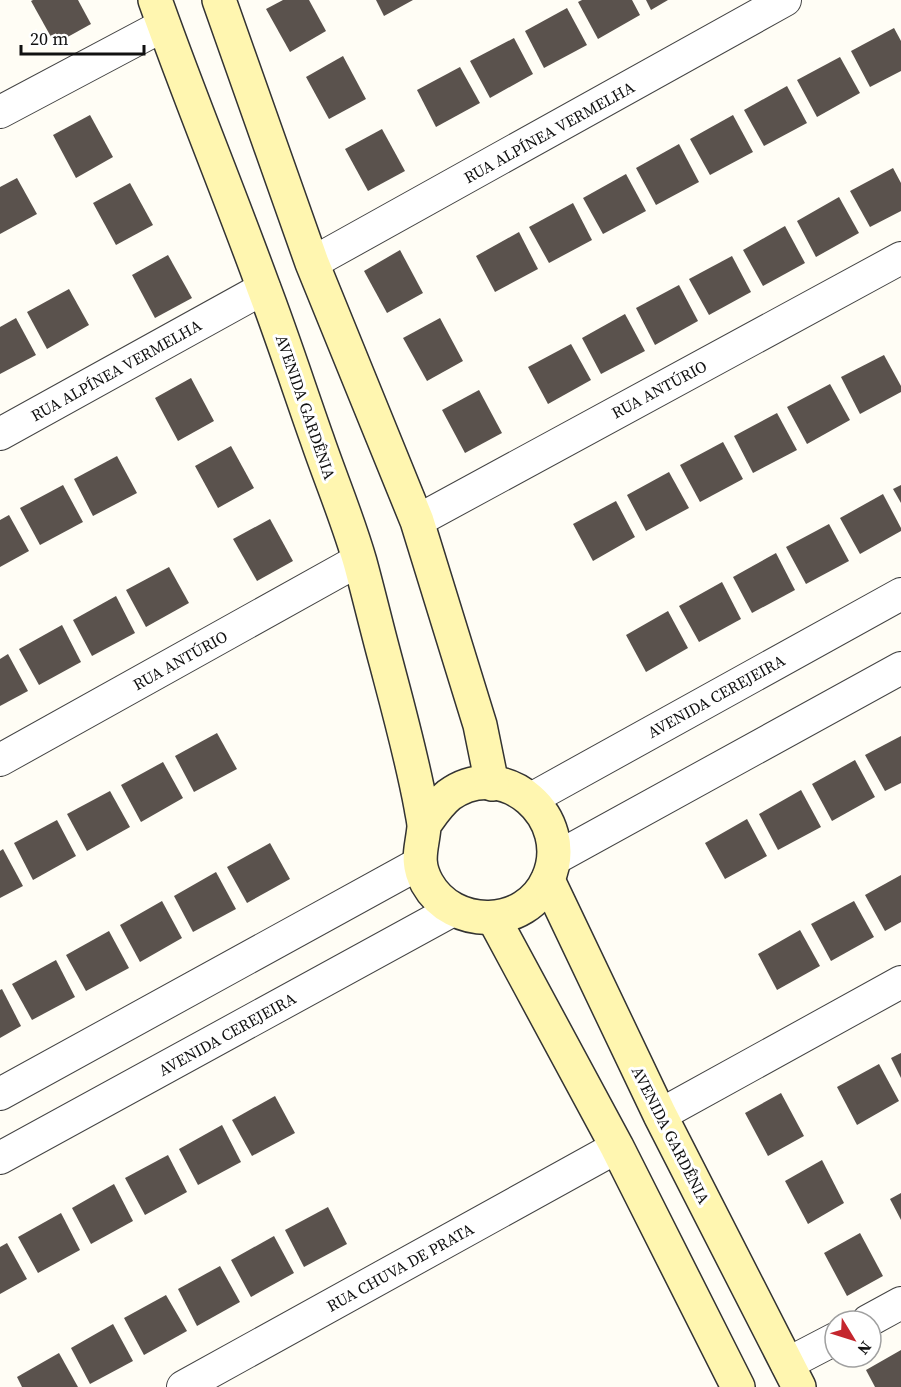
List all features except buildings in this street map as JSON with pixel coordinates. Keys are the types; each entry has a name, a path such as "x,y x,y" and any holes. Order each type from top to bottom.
{"street":[{"path":"219,0 312,263 417,520 480,725 492,783"},
{"name":"RUA ALPÍNEA VERMELHA","path":"312,263 785,0"},
{"path":"0,112 160,12"},
{"name":"AVENIDA GARDÊNIA","path":"160,12 264,288 359,560 413,767 424,825"},
{"name":"RUA ANTÚRIO","path":"417,520 901,258"},
{"name":"RUA ALPÍNEA VERMELHA","path":"0,434 264,288"},
{"name":"RUA ANTÚRIO","path":"0,760 359,560"},
{"name":"AVENIDA CEREJEIRA","path":"531,799 901,594"},
{"path":"551,870 901,668"},
{"path":"492,783 513,788 531,799 544,815 553,836 551,870 535,899 516,912 494,919 471,917 453,910 438,898 426,882 420,863 420,844 424,825 436,807 452,793 471,785 492,783"},
{"path":"0,1094 420,863"},
{"name":"AVENIDA GARDÊNIA","path":"551,870 660,1115 793,1376"},
{"name":"AVENIDA CEREJEIRA","path":"0,1158 453,910"},
{"path":"494,919 617,1147 738,1387"},
{"path":"660,1115 901,982"},
{"name":"RUA CHUVA DE PRATA","path":"183,1387 617,1147"},
{"path":"883,1313 901,1303"},
{"path":"793,1376 823,1350"}]}
